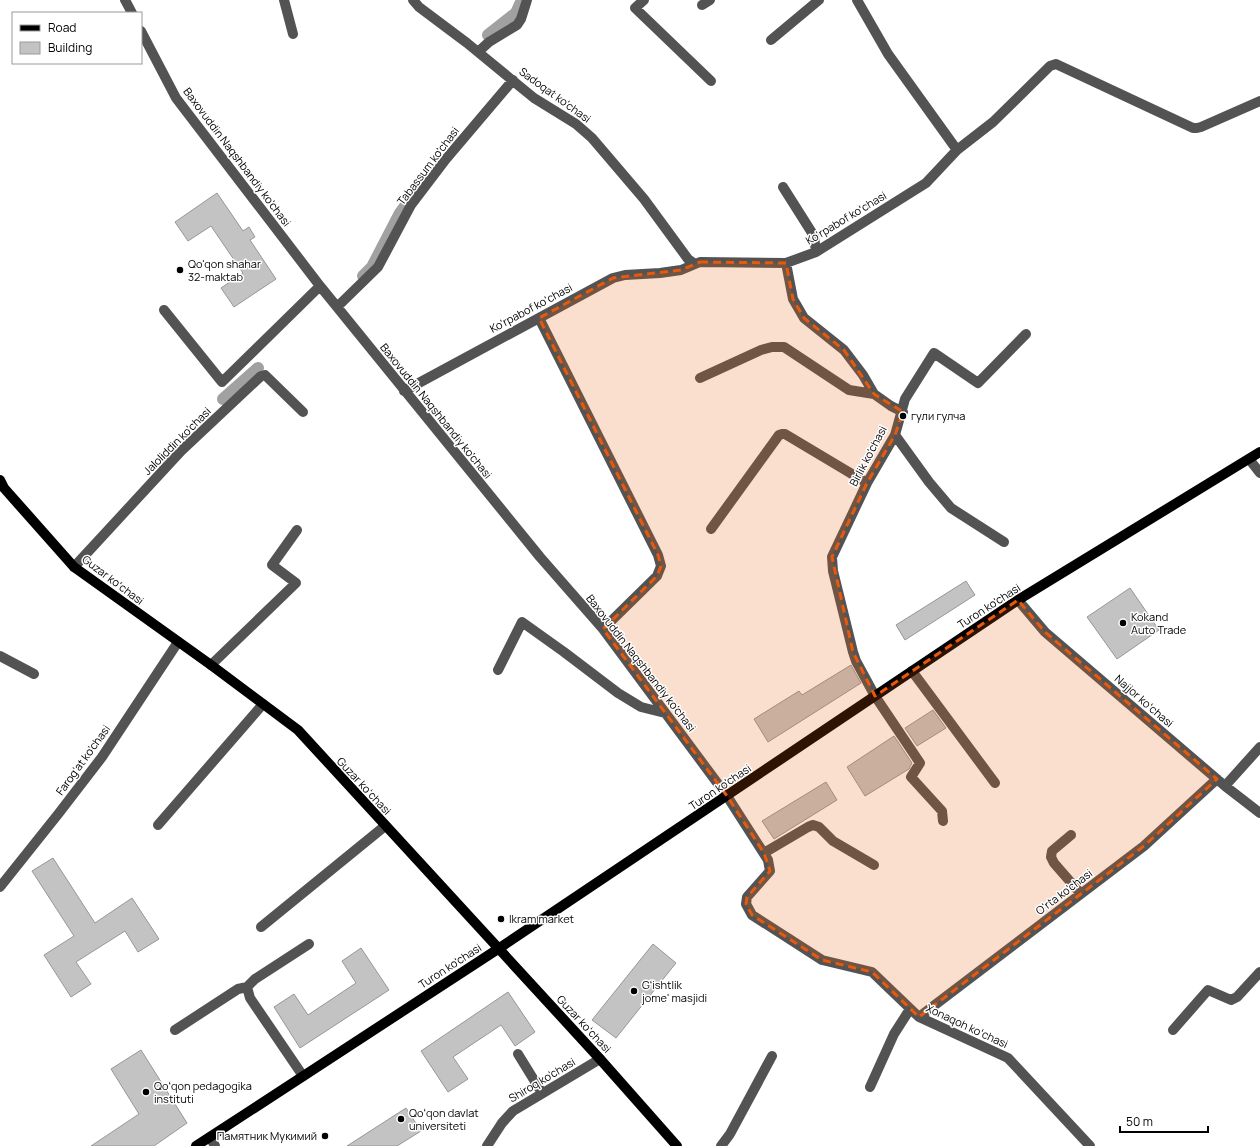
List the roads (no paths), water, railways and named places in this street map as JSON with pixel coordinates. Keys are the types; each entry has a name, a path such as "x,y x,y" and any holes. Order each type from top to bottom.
{"main road":[{"name":"Turon ko'chasi","path":"196,1146 213,1142 303,1076 498,949 1018,600 1260,452"},
{"name":"Guzar koʻchasi","path":"1,487 74,567 211,665 298,730 600,1059 677,1146"}],"street":[{"path":"125,0 131,12"},
{"path":"284,0 293,34"},
{"name":"Sadoqat ko'chasi","path":"413,0 534,98 576,124 592,138 644,199 688,259 696,264"},
{"path":"478,52 489,42 517,25 521,19 527,0"},
{"path":"644,0 635,8 711,81"},
{"path":"771,40 819,0"},
{"path":"857,0 888,54 957,150"},
{"name":"Baxovuddin Naqshbandiy ko'chasi","path":"142,33 176,98 320,286 540,557 602,629 727,796"},
{"name":"Ko'rpabof koʻchasi","path":"404,390 613,278 625,275 681,270 700,262 786,263 816,252 926,183 957,150 993,122 1053,64 1056,64 1193,128 1201,127 1260,102"},
{"name":"Tabassum ko'chasi","path":"337,307 378,267 411,205 446,159 513,80"},
{"path":"783,187 814,236 816,252"},
{"path":"786,263 793,299 804,318 844,350 864,375 874,394"},
{"path":"164,310 222,382 320,286"},
{"path":"539,318 658,555 661,566 657,576 602,629"},
{"name":"Birlik ko'chasi","path":"943,821 942,811 911,777 920,763 876,696 856,662 852,652 832,565 832,557 866,483 895,436 905,400 934,353 978,383 1026,334"},
{"path":"700,378 761,350 784,346 849,390 874,394 902,412"},
{"name":"Jaloliddin ko'chasi","path":"74,567 181,451 261,376 265,375 303,412"},
{"path":"711,529 778,435 785,434 866,483"},
{"path":"895,436 929,482 951,508 1004,542"},
{"path":"1249,459 1260,473"},
{"path":"211,665 296,583 272,565 297,530"},
{"name":"Najjor koʻchasi","path":"1018,600 1045,632 1216,779 1260,813"},
{"path":"498,670 522,622 618,693 641,707 665,713"},
{"name":"Farog'at ko'chasi","path":"2,880 102,757 178,642"},
{"path":"0,656 34,674"},
{"path":"912,672 995,783"},
{"path":"158,825 263,704"},
{"path":"1225,786 1260,747"},
{"name":"O'rta ko'chasi","path":"919,1018 1144,846 1216,779"},
{"name":"Xonaqoh koʻchasi","path":"727,796 768,860 770,870 747,897 746,904 752,915 822,960 872,972 919,1018 1008,1058 1090,1146"},
{"path":"764,853 813,825 819,827 833,841 874,865"},
{"path":"261,928 385,826"},
{"path":"1071,835 1052,851 1051,857 1054,863 1081,894"},
{"path":"175,1030 238,989 247,987 255,979 309,944"},
{"path":"1173,1030 1208,990 1231,1000 1237,996 1260,972"},
{"path":"247,987 250,998 303,1076"},
{"path":"870,1087 894,1034 910,1009"},
{"path":"518,1054 542,1093"},
{"path":"721,1146 730,1134 772,1056"},
{"name":"Shiroq ko'chasi","path":"487,1146 502,1123 513,1111 600,1059"}],"waterway":[{"path":"488,35 516,13 522,0"},
{"path":"363,276 372,267 400,213 414,194"},
{"path":"223,399 258,368"}],"place":[{"name":"Qo'qon shahar 32-maktab","path":"180,270"},
{"name":"гули гулча","path":"903,416"},
{"name":"Kokand Auto Trade","path":"1123,623"},
{"name":"Ikram market","path":"501,919"},
{"name":"Gʻishtlik jome' masjidi","path":"634,991"},
{"name":"Qoʻqon pedagogika instituti","path":"146,1092"},
{"name":"Qoʻqon davlat universiteti","path":"401,1119"},
{"name":"Памятник Мукимий","path":"325,1136"}]}
